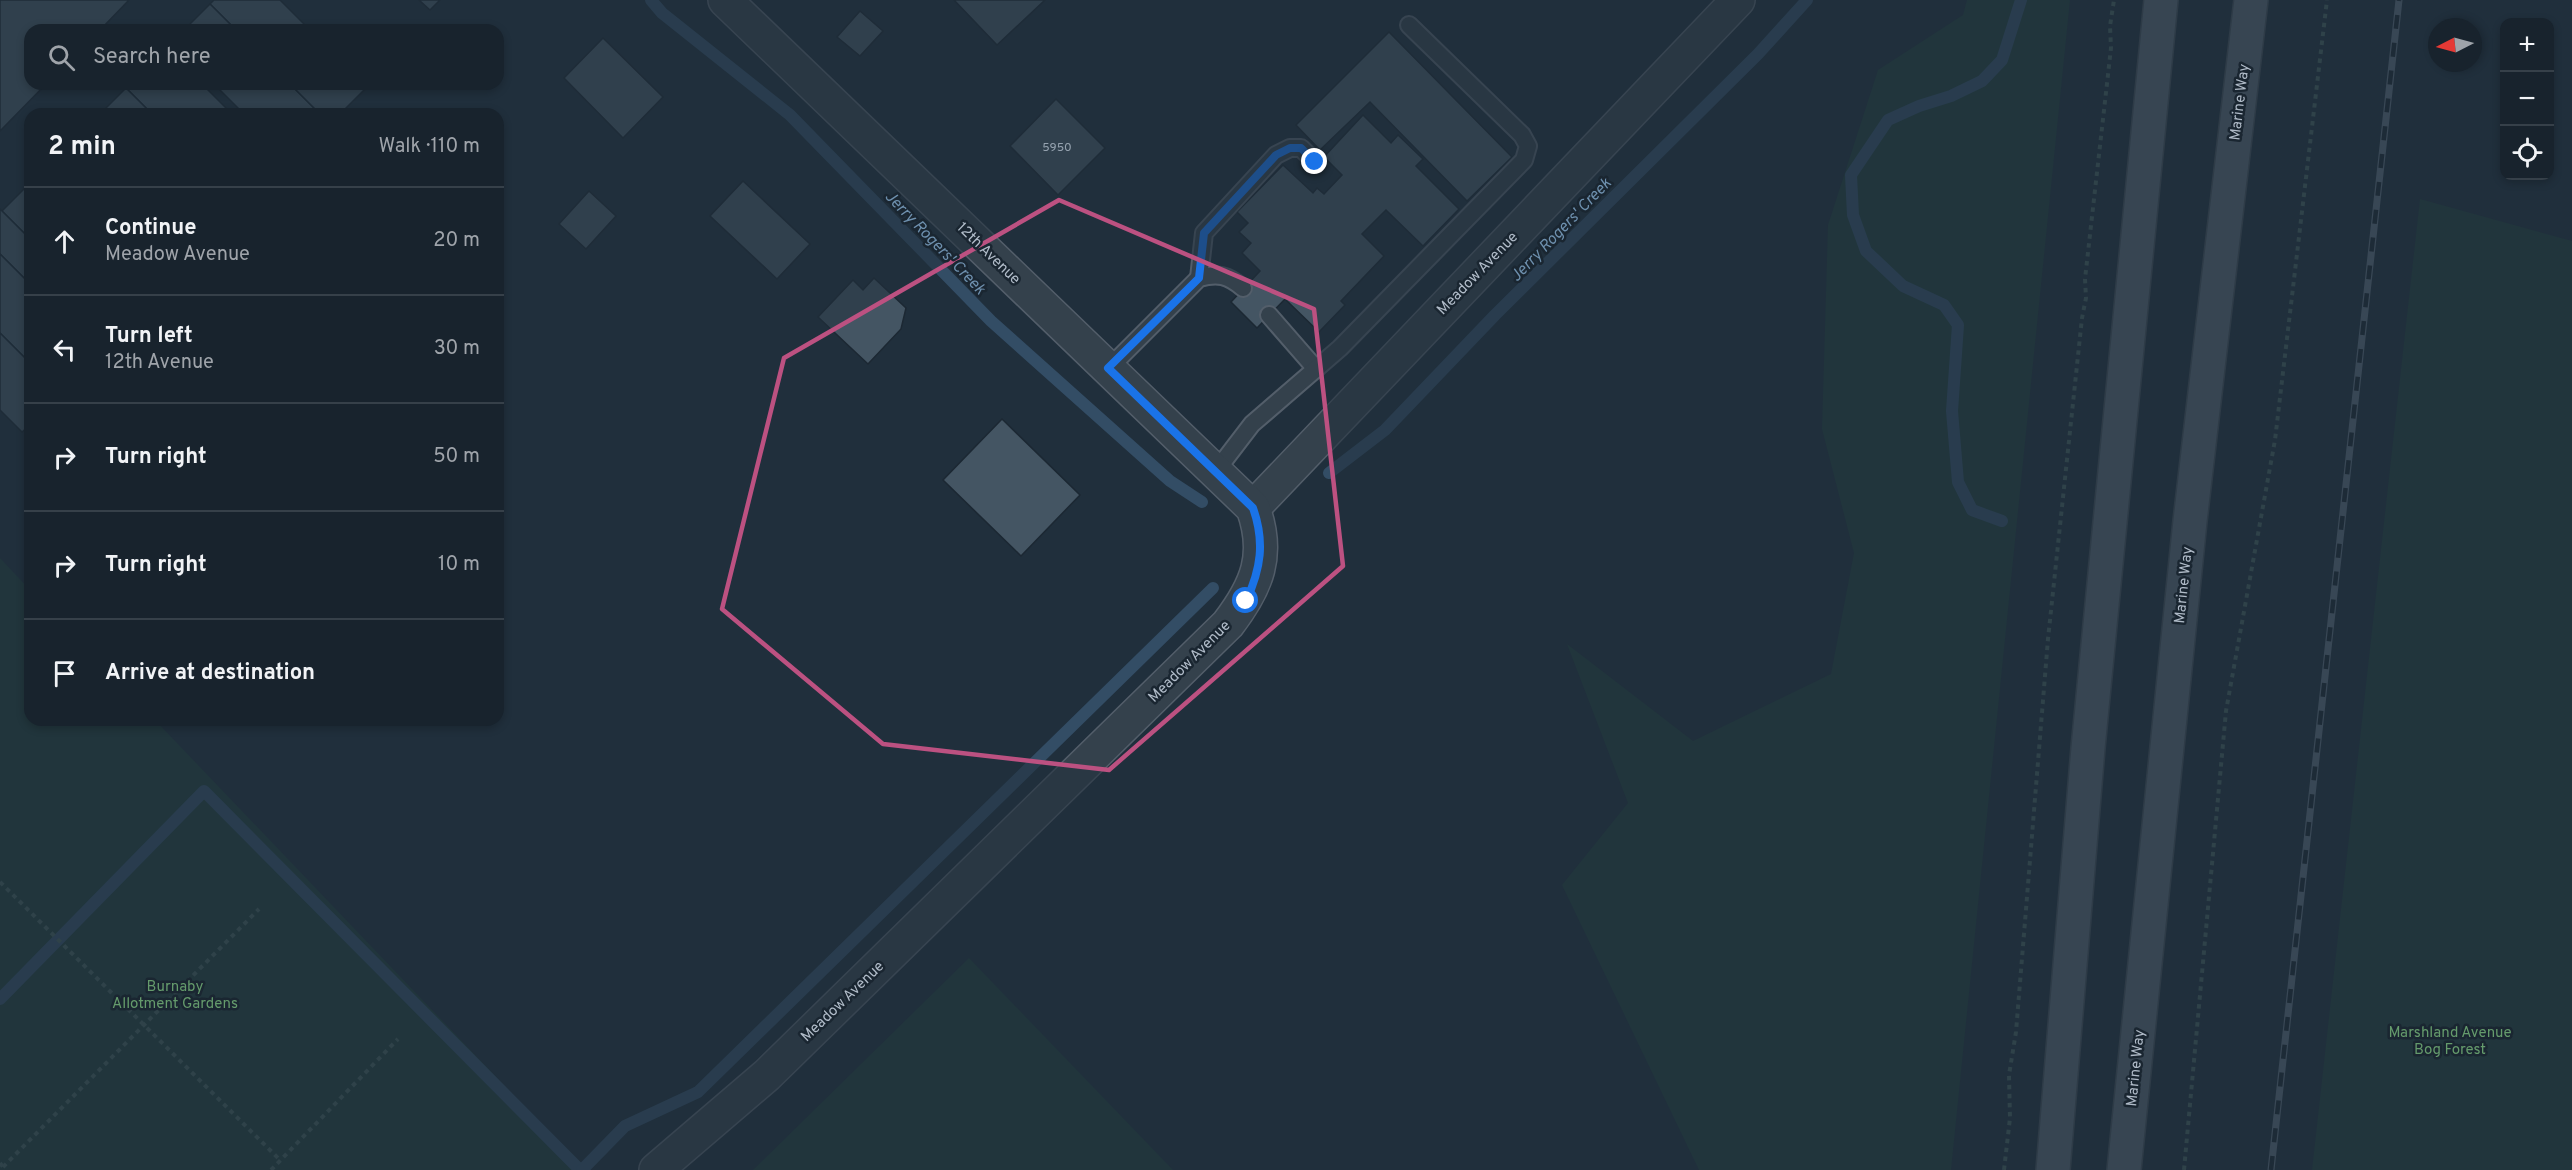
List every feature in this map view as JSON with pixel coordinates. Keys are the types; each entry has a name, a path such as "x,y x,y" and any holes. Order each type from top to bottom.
{"main road":[{"path":"2053,1170 2090,724 2161,0"},
{"name":"Marine Way","path":"2124,1170 2190,521 2251,0"}],"street":[{"name":"12th Avenue","path":"725,0 1253,508"},
{"name":"Meadow Avenue","path":"656,1170 767,1075 1228,624 1246,601 1257,577 1261,551 1259,526 1253,508 1738,0"}],"lane":[{"path":"1216,471 1252,424 1340,348 1524,160 1528,147 1522,135 1408,26"},
{"path":"1199,278 1204,233 1276,155 1290,148 1301,148 1315,162"},
{"path":"1108,368 1199,278 1215,274 1223,275 1231,277 1243,288"},
{"path":"1269,315 1316,369"}],"path":[{"path":"2004,1170 2010,1118 2009,1076 2018,1009 2048,639 2086,298 2085,279 2111,48 2110,26 2114,0"},
{"path":"2184,1170 2226,711 2275,440 2327,0"},
{"path":"0,882 280,1160"},
{"path":"1,1167 260,909"},
{"path":"271,1170 398,1039"}],"highlighted area":[{"path":"1059,200 1314,309 1343,566 1109,770 883,744 722,609 784,358"}],"green space":[{"path":"1967,0 2070,0 1951,1170 1699,1170 1562,885 1628,803 1567,644 1693,741 1831,674 1854,553 1822,429 1828,225 1878,70 1963,15"},
{"name":"Marshland Avenue Bog Forest","path":"2420,199 2572,241 2572,1170 2312,1170"},
{"name":"Burnaby Allotment Gardens","path":"0,558 24,584 24,726 161,726 585,1170 0,1170"},
{"path":"969,958 1173,1170 753,1170"}],"building":[{"path":"0,0 129,0 106,24 24,24 24,90 40,90 0,131"},
{"path":"214,0 280,0 304,24 230,24 210,4"},
{"path":"419,0 440,0 430,10"},
{"path":"954,0 1045,0 997,45"},
{"path":"210,4 230,24 190,24"},
{"path":"860,11 883,31 860,56 837,37"},
{"path":"1389,32 1512,157 1467,201 1370,102 1320,150 1296,125"},
{"path":"603,38 663,97 623,138 564,78"},
{"path":"124,90 128,90 146,108 106,108"},
{"path":"128,90 208,90 226,108 146,108"},
{"path":"220,90 296,90 314,108 238,108"},
{"path":"296,90 364,90 346,108 314,108"},
{"path":"1056,99 1105,148 1058,195 1010,146"},
{"path":"1363,115 1391,143 1398,135 1423,159 1416,166 1459,209 1423,246 1386,210 1362,234 1384,256 1341,301 1345,305 1319,332 1285,299 1257,328 1231,302 1260,271 1242,253 1251,243 1239,232 1248,223 1237,212 1283,165 1313,193 1317,188 1324,194 1342,175 1324,157"},
{"path":"743,181 810,244 777,279 710,216"},
{"path":"24,189 24,233 2,211"},
{"path":"589,191 616,216 586,249 559,224"},
{"path":"0,209 24,233 24,278 0,254"},
{"path":"0,254 24,278 24,357 0,333"},
{"path":"874,278 906,308 901,329 868,364 818,317 853,280 863,290"},
{"path":"0,333 24,357 24,430 22,432 0,410"},
{"path":"1002,419 1080,495 1021,556 943,480"}],"waterway":[{"name":"Jerry Rogers' Creek","path":"651,0 662,13 790,115 991,321 1170,481 1202,502"},
{"name":"Jerry Rogers' Creek","path":"1329,473 1385,430 1495,315 1758,54 1807,0"},
{"path":"2002,521 1972,510 1958,482 1952,411 1958,325 1944,305 1903,286 1866,251 1853,215 1851,175 1888,120 1919,106 1951,96 1982,81 2002,60 2021,0"},
{"path":"582,1170 625,1126 698,1092 1213,588"},
{"path":"0,999 204,791 580,1170"}],"railway":[{"path":"2271,1170 2399,0"}],"route":[{"path":"1246,601 1257,577 1261,551 1259,526 1253,508 1108,368 1199,278 1204,233 1276,155 1290,148 1301,148 1315,162"}]}
